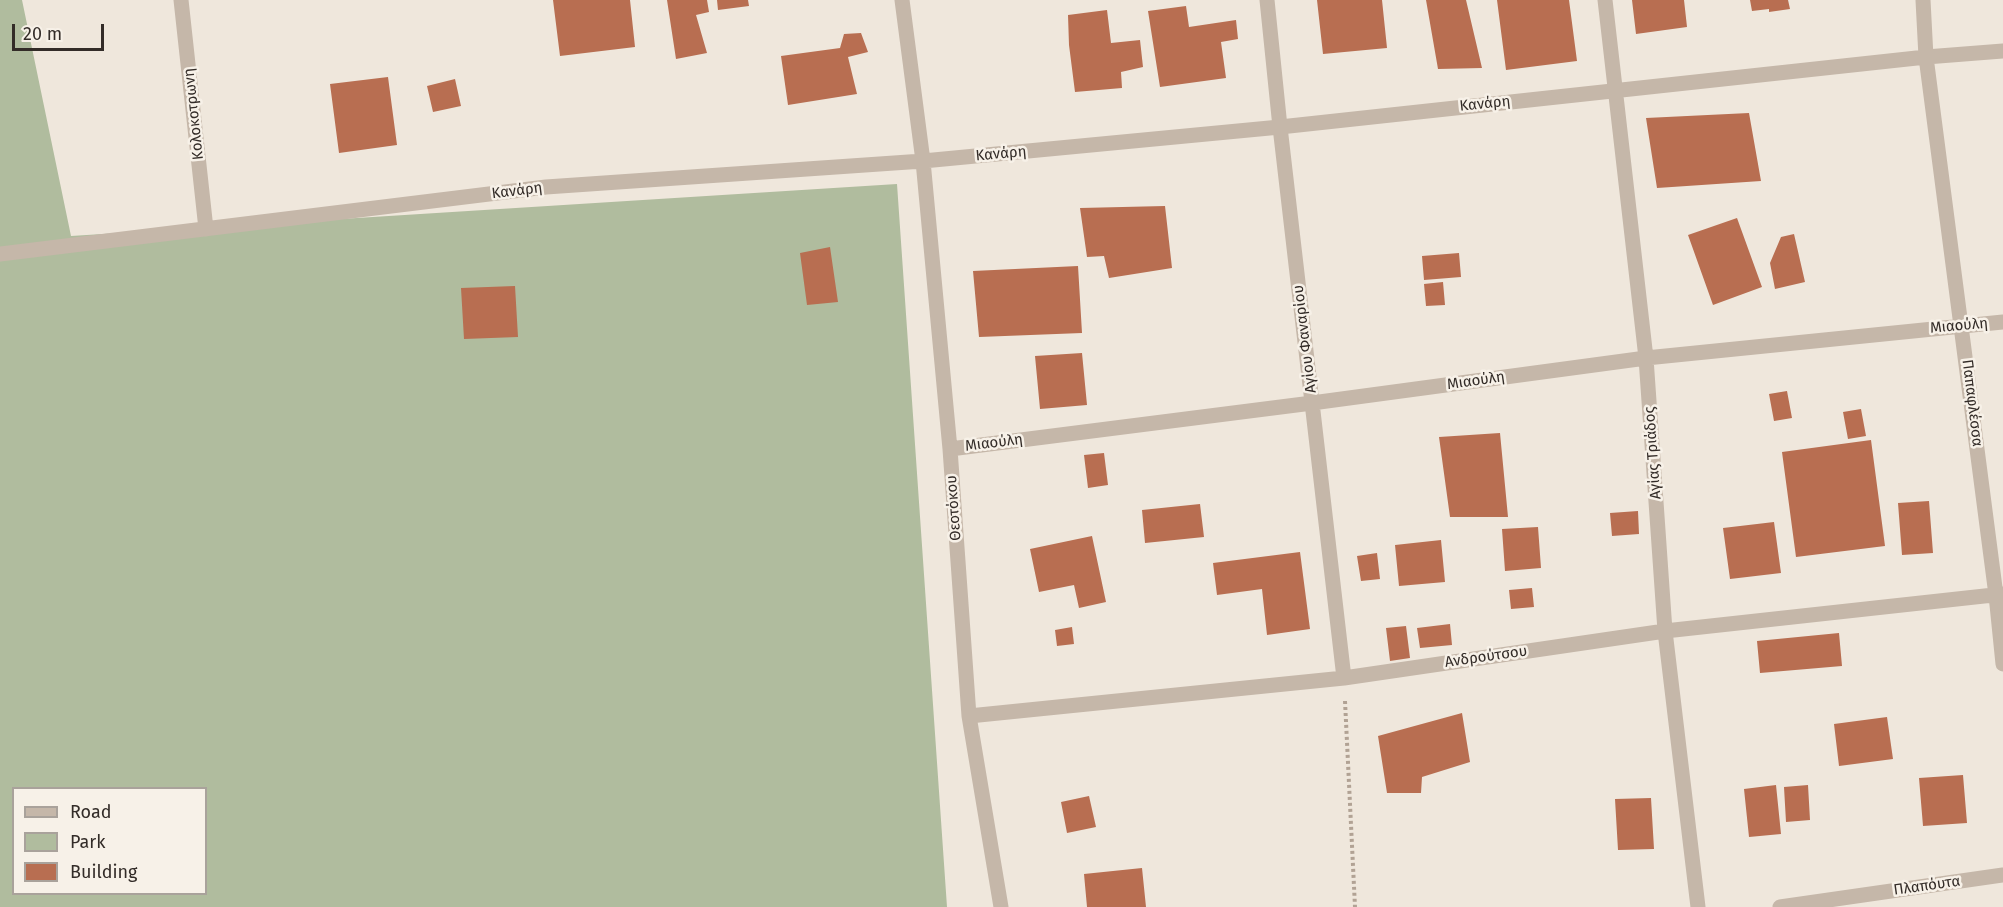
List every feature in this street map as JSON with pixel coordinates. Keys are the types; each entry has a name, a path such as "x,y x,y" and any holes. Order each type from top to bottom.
{"street":[{"name":"Κολοκοτρωνη","path":"181,0 206,229"},
{"name":"Θεοτόκου","path":"902,0 923,161 950,449 969,716 1001,907"},
{"name":"Αγίου Φαναρίου","path":"1267,0 1344,678"},
{"name":"Αγίας Τριάδος","path":"1605,0 1646,358 1665,631 1698,907"},
{"name":"Παπαφλέσσα","path":"1923,0 1926,57 2000,595 2003,664"},
{"name":"Κανάρη","path":"0,254 546,187 923,161 1280,127 1926,57 2003,51"},
{"name":"Μιαούλη","path":"950,449 1646,358 2003,322"},
{"name":"Ανδρούτσου","path":"969,716 1344,678 1665,631 2000,595"},
{"name":"Πλαπόυτα","path":"1780,907 2003,875"}],"path":[{"path":"1344,678 1355,907"}],"green space":[{"path":"0,0 22,0 71,236 897,184 947,907 0,907"}],"building":[{"path":"553,0 630,0 635,47 560,56"},
{"path":"667,0 707,0 709,12 696,15 707,53 676,59"},
{"path":"717,0 748,0 749,6 718,10"},
{"path":"1317,0 1382,0 1387,48 1323,54"},
{"path":"1426,0 1466,0 1482,68 1438,69"},
{"path":"1497,0 1569,0 1577,61 1506,70"},
{"path":"1632,0 1684,0 1687,27 1636,34"},
{"path":"1750,0 1788,0 1790,9 1769,12 1769,9 1752,11"},
{"path":"1186,6 1189,27 1236,20 1238,39 1221,42 1226,78 1160,87 1148,11"},
{"path":"1107,10 1111,43 1140,40 1143,67 1121,72 1122,88 1075,92 1068,15"},
{"path":"861,33 868,52 848,57 857,94 788,105 781,56 840,48 844,34"},
{"path":"388,77 397,145 339,153 330,84"},
{"path":"455,79 461,106 433,112 427,86"},
{"path":"1749,113 1761,181 1657,188 1646,118"},
{"path":"1165,206 1172,268 1109,278 1104,256 1087,257 1080,208"},
{"path":"1737,218 1762,287 1713,305 1688,235"},
{"path":"1794,234 1805,282 1775,289 1770,263 1781,237"},
{"path":"830,247 838,302 807,305 800,253"},
{"path":"1459,253 1461,277 1424,280 1422,256"},
{"path":"1078,266 1082,333 979,337 973,271"},
{"path":"1443,282 1445,305 1426,306 1424,284"},
{"path":"515,286 518,337 464,339 461,288"},
{"path":"1082,353 1087,405 1040,409 1035,356"},
{"path":"1787,391 1792,418 1774,421 1769,394"},
{"path":"1861,409 1866,436 1848,439 1843,412"},
{"path":"1500,433 1508,517 1450,517 1439,437"},
{"path":"1871,440 1885,546 1796,557 1782,452"},
{"path":"1104,453 1108,485 1088,488 1084,455"},
{"path":"1929,501 1933,553 1902,555 1898,503"},
{"path":"1200,504 1204,537 1145,543 1142,510"},
{"path":"1638,511 1639,534 1612,536 1610,513"},
{"path":"1774,522 1781,573 1730,579 1723,528"},
{"path":"1538,527 1541,568 1505,571 1502,529"},
{"path":"1092,536 1106,602 1079,608 1074,585 1039,592 1030,549"},
{"path":"1441,540 1445,582 1399,586 1395,545"},
{"path":"1300,552 1310,629 1267,635 1262,589 1217,595 1213,563"},
{"path":"1377,553 1380,579 1361,581 1357,556"},
{"path":"1532,588 1534,607 1511,609 1509,590"},
{"path":"1450,624 1452,645 1420,648 1417,628"},
{"path":"1406,626 1410,658 1390,661 1386,628"},
{"path":"1072,627 1074,644 1057,646 1055,630"},
{"path":"1839,633 1842,666 1760,673 1757,641"},
{"path":"1462,713 1470,762 1422,777 1421,793 1387,793 1378,736"},
{"path":"1887,717 1893,759 1839,766 1834,724"},
{"path":"1963,775 1967,823 1923,826 1919,778"},
{"path":"1776,785 1781,834 1749,837 1744,789"},
{"path":"1808,785 1810,820 1786,822 1784,787"},
{"path":"1089,796 1096,827 1067,833 1061,802"},
{"path":"1651,798 1654,849 1618,850 1615,799"},
{"path":"1142,868 1146,907 1087,907 1084,874"}]}
